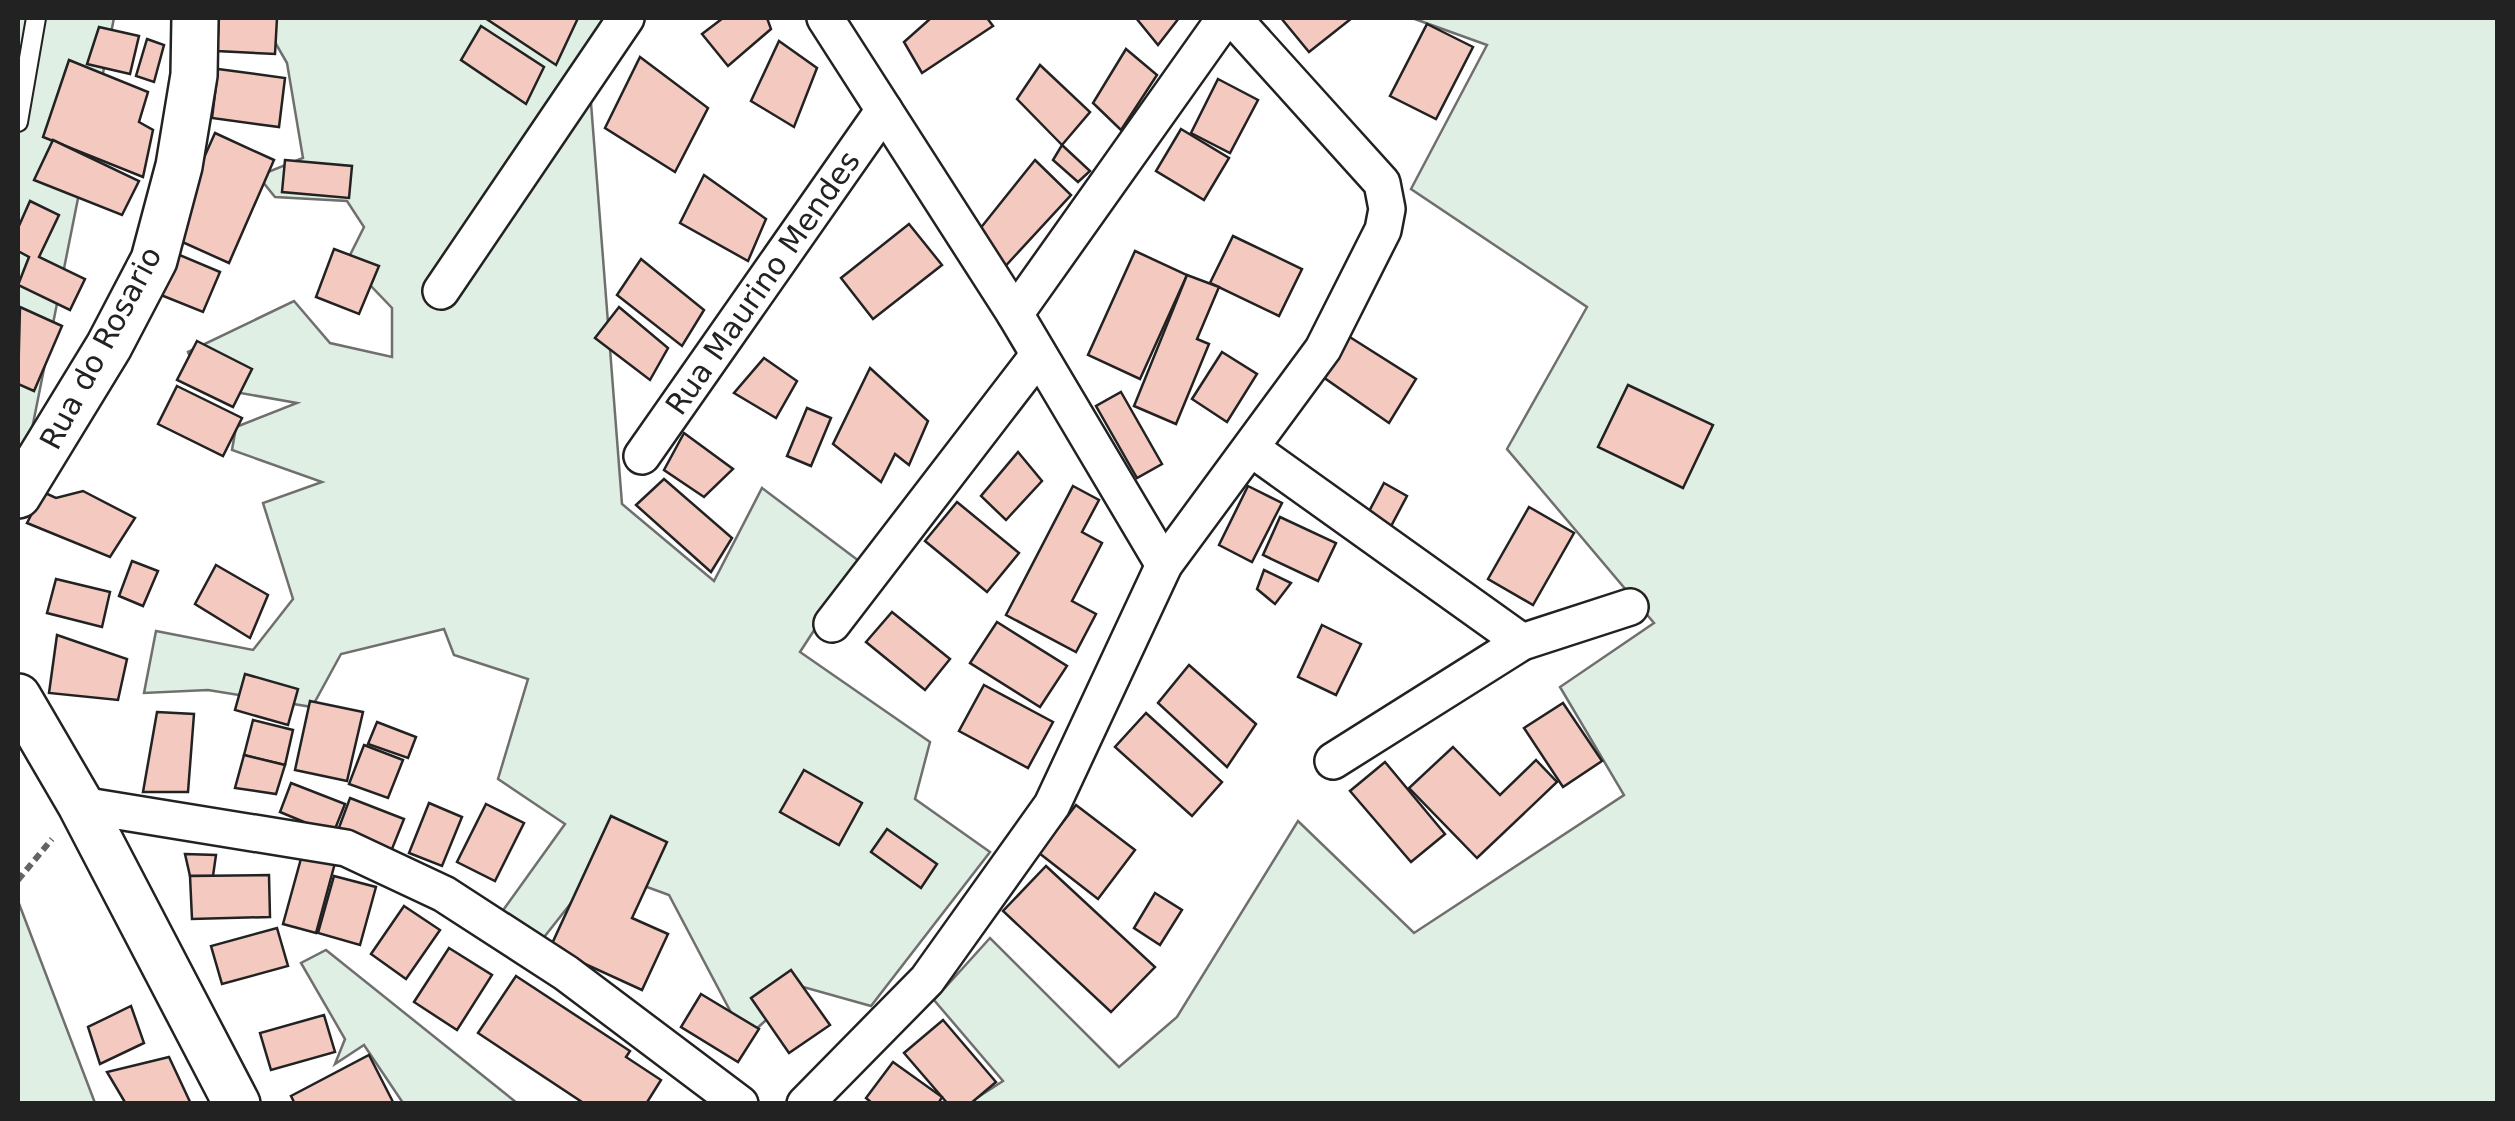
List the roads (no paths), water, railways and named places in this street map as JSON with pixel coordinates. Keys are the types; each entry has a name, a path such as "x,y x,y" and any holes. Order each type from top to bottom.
{"street":[{"name":"Rua do Rosario","path":"18,495 109,346 154,260 179,166 194,74 195,18"},
{"path":"441,291 626,18"},
{"name":"Rua Maurino Mendes","path":"825,18 1014,314 1164,565"},
{"path":"1014,314 1225,18"},
{"path":"806,1104 927,980 1052,805 1164,565 1323,349 1383,230 1387,208 1382,184 1233,18"},
{"name":"Rua Maurino Mendes","path":"642,456 884,110"},
{"path":"832,624 1037,357"},
{"path":"1252,449 1522,642"},
{"path":"1334,761 1522,642 1630,607"},
{"path":"18,697 81,805 238,1104"},
{"path":"81,805 346,848 460,904 566,973 740,1104"}],"lane":[{"path":"18,122 36,18"}]}
